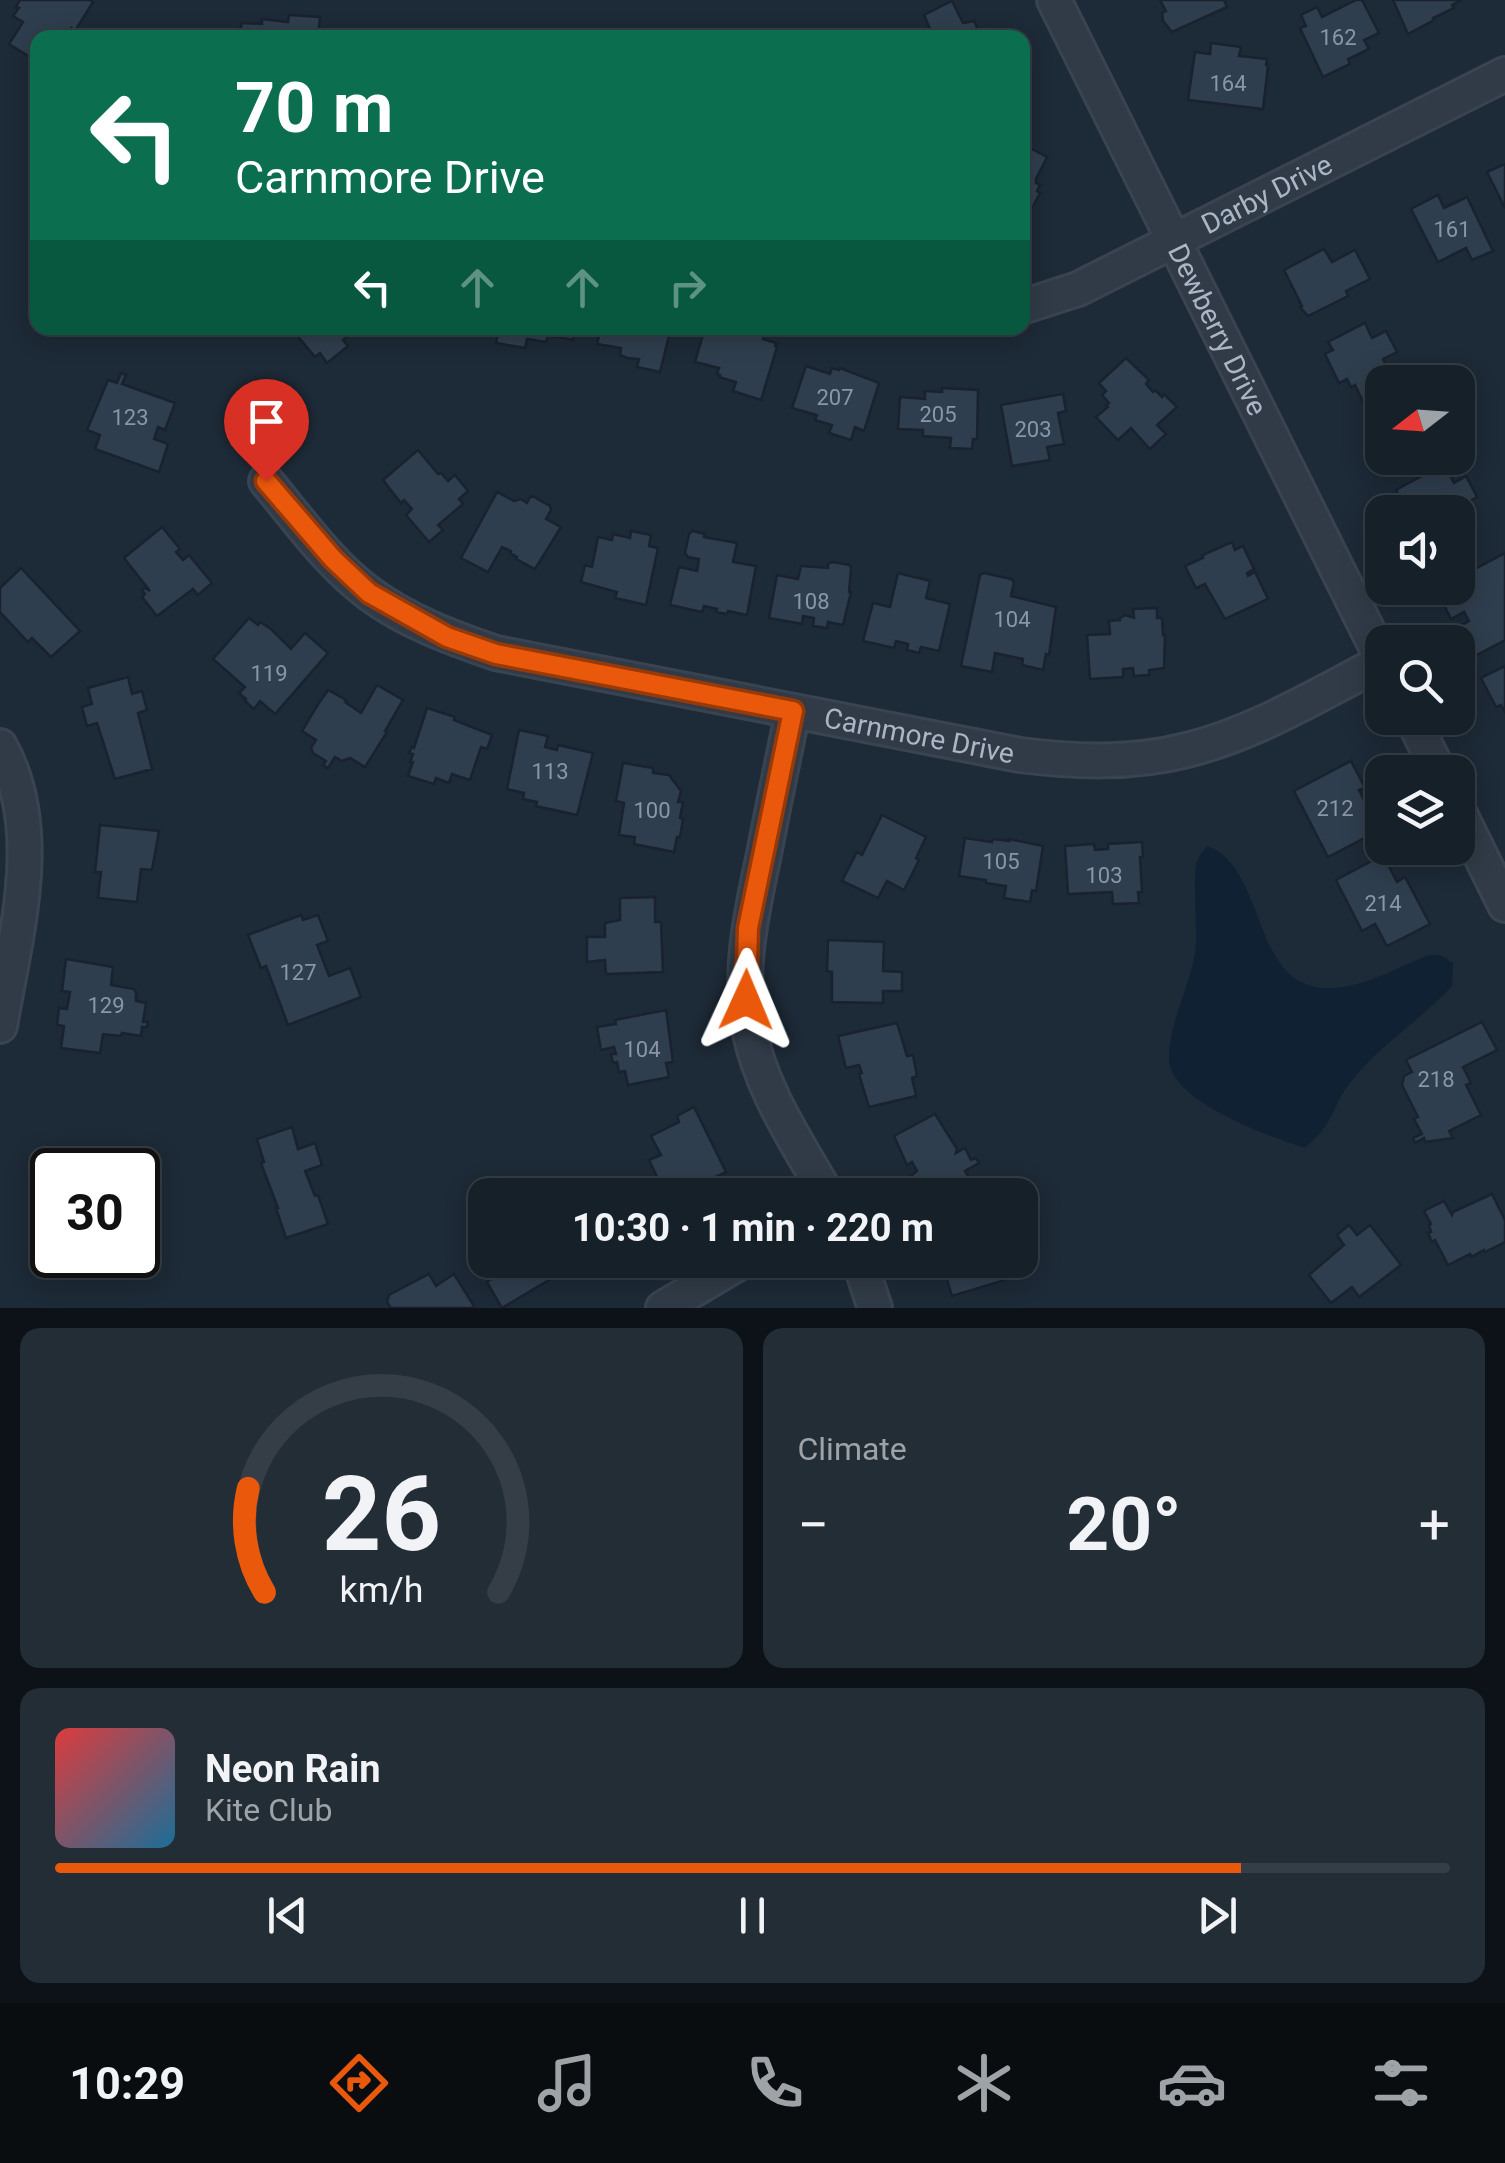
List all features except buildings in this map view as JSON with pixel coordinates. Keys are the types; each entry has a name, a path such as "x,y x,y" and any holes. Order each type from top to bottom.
{"street":[{"name":"Dewberry Drive","path":"1054,0 1365,627"},
{"name":"Darby Drive","path":"1030,304 1078,289 1505,74"},
{"name":"Carnmore Drive","path":"266,481 333,559 369,593 447,637 496,654 1020,755 1071,762 1185,751 1222,740 1365,669"},
{"path":"793,711 748,928 746,1000 749,1029 767,1084 818,1178"},
{"path":"0,746 15,784 25,864 0,1026"},
{"path":"1475,844 1505,905"},
{"path":"663,1308 714,1278"},
{"path":"865,1278 875,1308"}],"water":[{"path":"1207,846 1223,855 1235,869 1281,964 1306,984 1319,988 1348,986 1430,955 1453,963 1452,986 1360,1070 1322,1131 1305,1148 1224,1115 1185,1089 1173,1073 1170,1043 1196,944 1196,865"}],"route":[{"path":"266,481 333,559 369,593 447,637 496,654 793,711 748,928 746,1000"}]}
